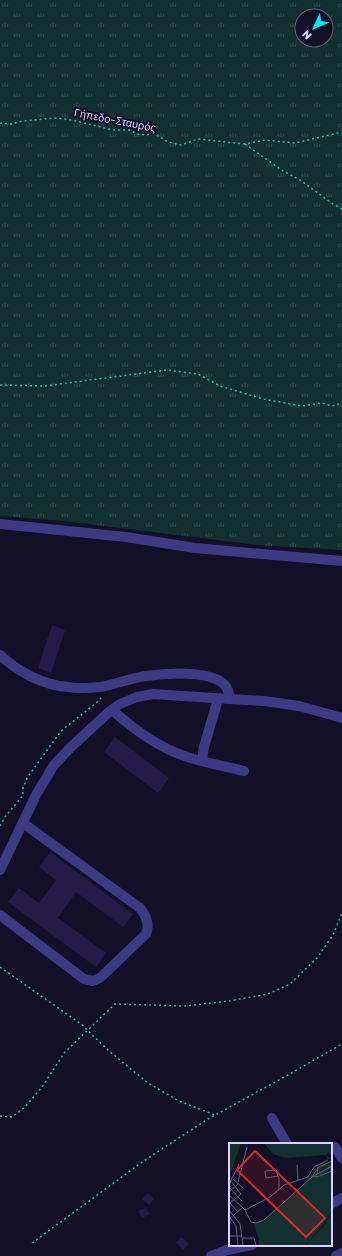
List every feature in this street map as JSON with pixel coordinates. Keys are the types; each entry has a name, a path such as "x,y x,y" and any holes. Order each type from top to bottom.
{"street":[{"path":"0,524 126,537 195,548 342,562"},
{"path":"0,655 18,669 46,682 66,687 84,688 106,686 145,676 162,674 200,675 214,677 223,682 228,688 230,699"},
{"path":"0,870 34,799 54,765 71,747 120,704 136,697 153,694 230,699 300,706 342,718"},
{"path":"202,760 204,747 218,699"},
{"path":"112,710 128,724 162,746 183,755 244,771"},
{"path":"0,916 84,979 93,981 100,978 146,934 149,927 146,915 140,908 23,823"},
{"path":"272,1118 286,1143"},
{"path":"335,1147 342,1158"},
{"path":"332,1203 342,1198"},
{"path":"211,1256 227,1250 247,1246"},
{"path":"336,1256 342,1253"}],"path":[{"name":"Γήπεδο-Σταυρός","path":"0,123 11,124 23,121 55,118 72,120 114,130 129,130 140,135 155,134 168,142 181,145 198,139 245,144 266,140 295,143 338,133 342,134"},
{"path":"245,144 283,171 300,180 342,209"},
{"path":"0,385 46,386 166,370 198,374 220,386 263,399 302,406 322,403 332,406 342,403"},
{"path":"0,826 23,794 23,788 27,778 61,731 103,696 106,686"},
{"path":"23,794 34,799"},
{"path":"0,1116 12,1117 25,1107 42,1087 64,1052 115,1004 185,1006 229,1001 268,994 290,984 317,958 333,935 342,913"},
{"path":"0,967 81,1024 109,1051 148,1083 179,1101 215,1115"},
{"path":"32,1244 145,1160 215,1115 342,1044"}],"green space":[{"path":"0,0 342,0 342,550 258,545 63,521 0,516"}],"building":[{"path":"52,625 65,630 51,673 38,668"},
{"path":"115,737 169,778 158,793 104,752"},
{"path":"50,852 133,914 123,927 76,892 58,918 106,953 96,967 8,902 19,888 39,903 56,880 39,867"},
{"path":"148,1193 154,1199 149,1205 142,1199"},
{"path":"146,1207 150,1214 142,1218 138,1211"},
{"path":"182,1237 189,1244 183,1250 176,1242"}]}
